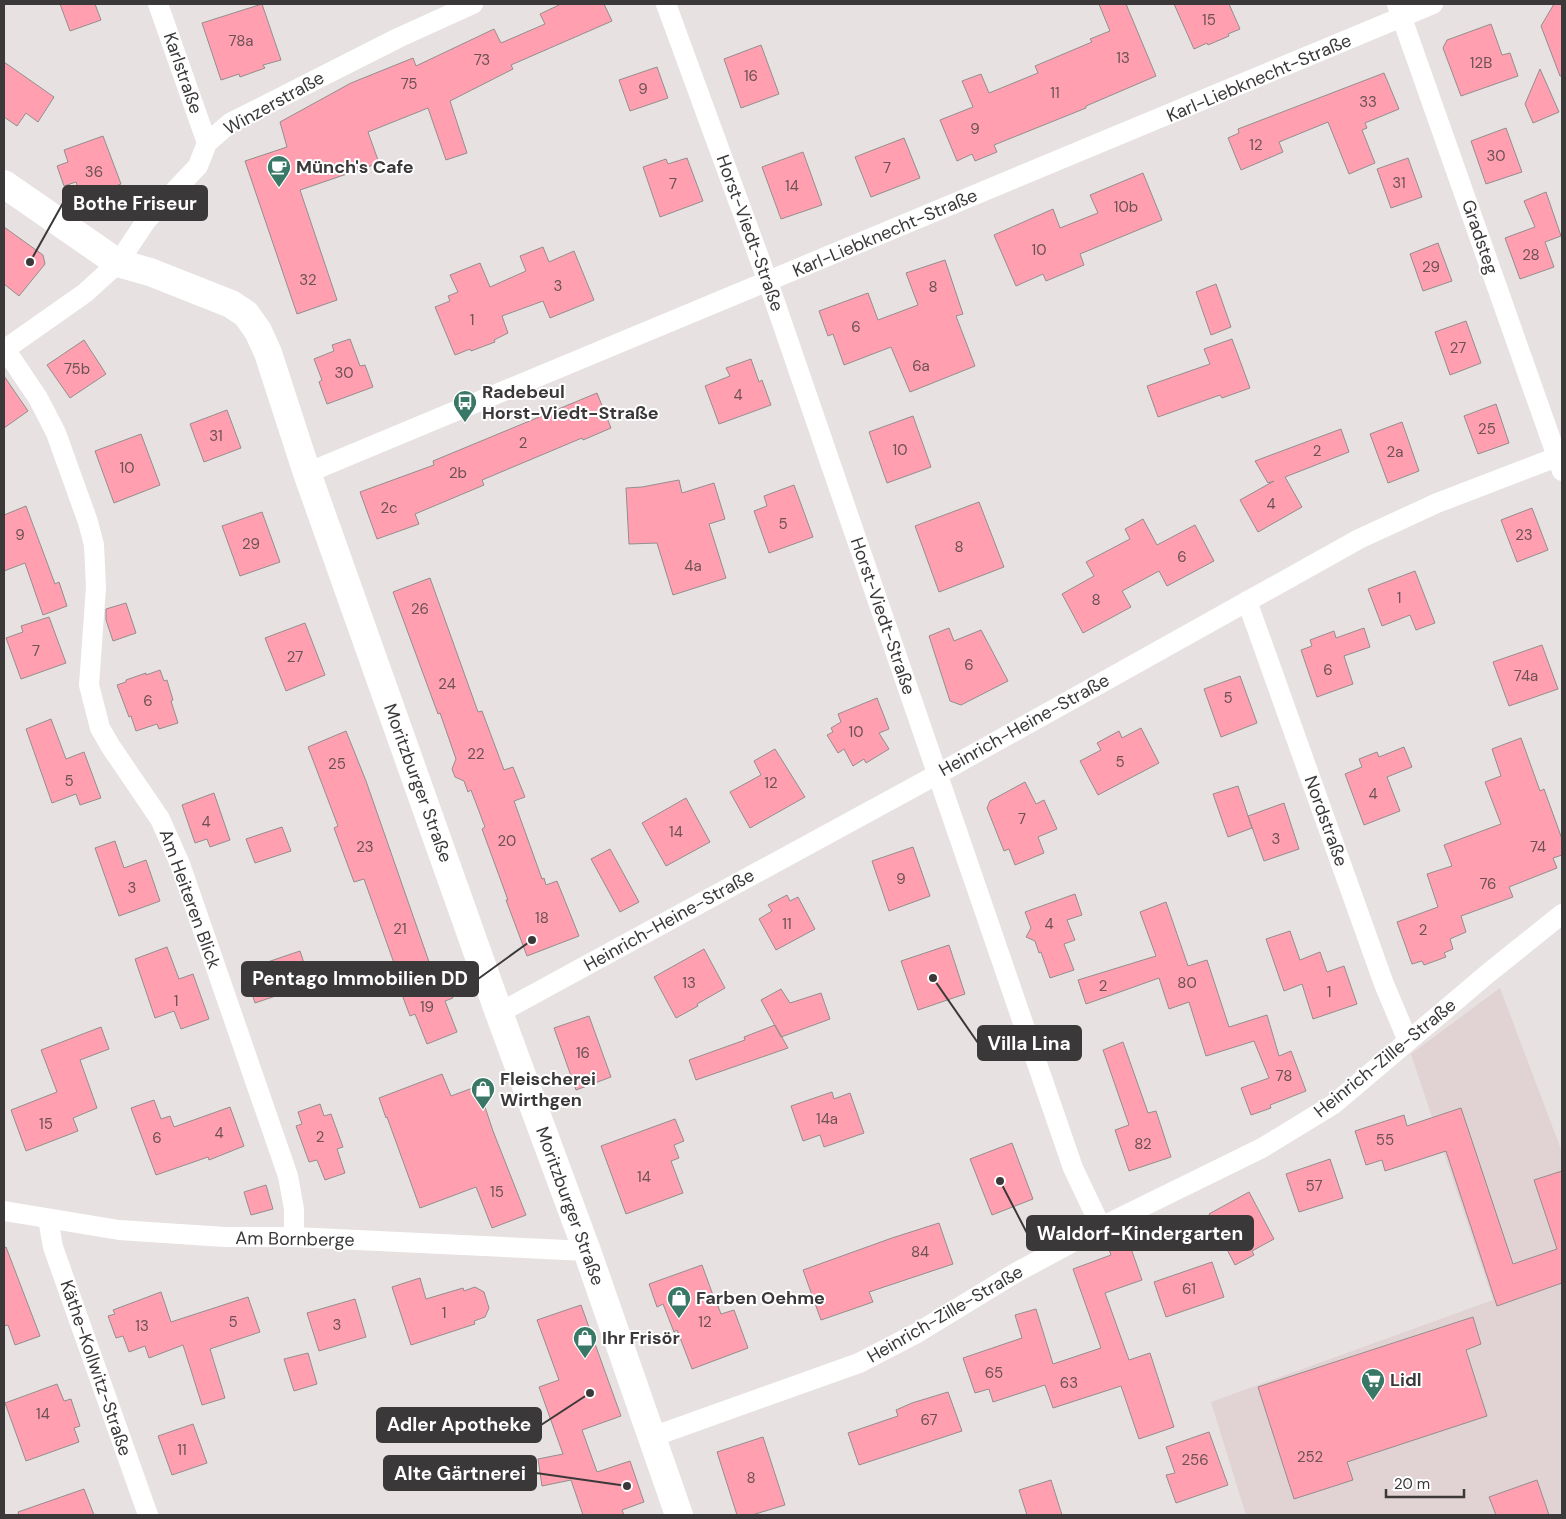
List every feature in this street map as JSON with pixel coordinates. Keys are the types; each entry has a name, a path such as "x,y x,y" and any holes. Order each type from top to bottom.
{"street":[{"name":"Karlstraße","path":"158,4 207,143"},
{"name":"Winzerstraße","path":"4,350 85,293 118,263 146,221 198,166 207,143 230,123 398,38 473,4"},
{"name":"Horst-Viedt-Straße","path":"666,4 768,282 1073,1168 1101,1227"},
{"name":"Karl-Liebknecht-Straße","path":"307,473 768,282 1400,11 1433,4"},
{"name":"Gradsteg","path":"1400,11 1560,464"},
{"name":"Moritzburger Straße","path":"4,184 118,263 150,272 231,304 246,314 258,330 268,353 307,473 499,1013 587,1251 679,1515"},
{"name":"Am Heiteren Blick","path":"4,350 38,398 56,433 88,522 94,545 96,588 89,685 100,728 160,819 180,864 288,1176 294,1209 294,1238"},
{"name":"Heinrich-Heine-Straße","path":"499,1013 938,774 1359,539 1428,506 1560,464"},
{"name":"Nordstraße","path":"1247,601 1381,974 1408,1041"},
{"name":"Heinrich-Zille-Straße","path":"652,1437 859,1363 917,1333 1017,1272 1101,1227 1262,1148 1334,1104 1562,914"},
{"name":"Am Bornberge","path":"5,1207 48,1219 119,1230 224,1237 294,1238 587,1251"},
{"name":"Käthe-Kollwitz-Straße","path":"48,1219 53,1247 148,1515"}],"shaded area":[{"path":"1500,988 1562,1152 1562,1515 1246,1515 1211,1402 1493,1300 1411,1054"}],"building":[{"path":"60,4 95,4 101,20 70,31"},
{"path":"262,4 281,60 263,65 265,68 240,77 239,74 221,80 202,23"},
{"path":"561,4 604,4 612,21 511,65 513,69 450,101 467,153 446,160 428,108 368,132 379,163 300,190 337,300 297,314 245,161 287,147 280,122 351,83 413,58 416,66 494,29 501,43 545,24 540,14"},
{"path":"1099,4 1126,4 1156,76 1086,106 1086,108 994,145 997,152 975,161 972,154 957,161 940,120 973,107 962,81 981,74 989,93 1038,73 1035,66 1092,42 1090,39 1110,31"},
{"path":"1174,4 1229,4 1240,29 1228,34 1229,36 1194,49"},
{"path":"1554,4 1562,4 1562,76 1560,76 1541,26"},
{"path":"1491,24 1502,55 1510,53 1518,76 1461,96 1443,48 1447,40"},
{"path":"761,45 779,94 741,108 724,59"},
{"path":"4,62 54,97 38,122 26,113 17,126 4,117"},
{"path":"657,67 668,98 630,111 619,80"},
{"path":"1540,69 1559,112 1533,123 1525,104"},
{"path":"1384,73 1399,109 1365,123 1367,128 1362,130 1375,163 1349,174 1328,122 1279,142 1283,152 1241,170 1228,138 1239,133 1238,129"},
{"path":"1506,128 1522,172 1486,184 1471,141"},
{"path":"103,136 121,184 81,198 76,182 64,186 57,166 68,162 64,150"},
{"path":"904,138 920,178 871,197 855,157"},
{"path":"803,152 822,205 781,219 762,167"},
{"path":"687,158 703,201 660,217 643,167 666,159 668,164"},
{"path":"1408,158 1422,197 1391,208 1377,169"},
{"path":"1143,173 1162,220 1080,254 1084,265 1046,281 1043,274 1016,286 994,235 1053,209 1060,228 1098,213 1090,195"},
{"path":"1546,192 1561,236 1545,242 1554,267 1520,279 1505,238 1535,227 1524,201"},
{"path":"4,227 43,255 45,264 19,296 4,284"},
{"path":"1438,243 1452,281 1423,291 1410,254"},
{"path":"543,247 549,262 574,251 594,300 550,318 543,301 502,316 508,333 494,340 495,342 455,355 435,307 450,301 448,296 458,292 450,275 480,263 490,287 526,271 520,256"},
{"path":"945,260 963,314 956,316 975,366 910,392 891,347 844,365 833,334 828,336 819,311 868,293 878,320 918,305 906,273"},
{"path":"1216,284 1231,327 1211,335 1196,292"},
{"path":"1466,321 1481,363 1450,375 1435,332"},
{"path":"350,339 360,366 365,365 373,387 327,404 319,382 322,380 314,359 334,351 332,345"},
{"path":"1232,339 1250,388 1222,398 1220,395 1158,417 1147,386 1210,364 1204,349"},
{"path":"84,340 106,374 70,398 47,365"},
{"path":"751,359 759,382 762,380 771,405 719,424 705,386 730,376 726,368"},
{"path":"4,376 28,411 4,428"},
{"path":"597,393 611,428 583,440 582,438 482,480 484,485 415,514 419,524 377,539 360,492 434,465 433,461"},
{"path":"1496,404 1509,443 1478,454 1464,416"},
{"path":"227,410 241,448 204,462 190,424"},
{"path":"913,416 931,467 887,483 869,432"},
{"path":"1402,422 1419,471 1388,483 1370,434"},
{"path":"1341,429 1349,452 1285,477 1302,507 1258,532 1240,500 1274,481 1268,483 1255,461"},
{"path":"141,434 160,485 114,503 95,451"},
{"path":"679,480 682,493 714,483 725,519 709,524 726,578 673,595 657,543 629,544 626,488"},
{"path":"794,485 813,537 769,553 754,511 767,506 764,496"},
{"path":"979,502 1004,567 939,592 915,526"},
{"path":"26,506 55,584 59,582 67,606 43,615 25,563 4,571 4,515"},
{"path":"1532,508 1548,550 1517,562 1501,520"},
{"path":"262,512 280,562 240,576 222,526"},
{"path":"1143,519 1157,545 1195,525 1214,561 1167,586 1159,571 1122,591 1131,607 1083,633 1062,594 1094,576 1086,562 1130,539 1125,529"},
{"path":"1415,571 1435,623 1416,630 1410,615 1382,626 1368,589"},
{"path":"430,578 478,712 482,711 504,770 513,767 525,797 514,801 542,879 544,878 546,885 557,881 579,936 527,956 482,829 485,827 471,790 468,792 464,781 455,777 452,769 456,759 393,592"},
{"path":"126,603 136,633 113,641 106,620 106,609"},
{"path":"49,617 66,663 21,679 6,638 23,632 21,626"},
{"path":"305,623 325,675 286,691 265,638"},
{"path":"949,628 954,641 981,630 1008,681 961,705 950,701 929,636"},
{"path":"1364,628 1370,647 1344,656 1353,684 1317,697 1301,650 1312,646 1310,640 1334,631 1336,638"},
{"path":"1542,645 1558,689 1509,706 1493,662"},
{"path":"160,670 164,681 167,680 178,723 159,729 157,724 136,731 117,685 146,673 146,675"},
{"path":"1240,676 1257,723 1221,737 1204,689"},
{"path":"877,698 889,729 879,733 889,749 866,763 864,759 853,766 844,749 838,753 827,735 833,732 831,728 841,722 838,714"},
{"path":"51,719 66,759 84,752 101,798 80,805 76,794 52,803 26,729"},
{"path":"1141,728 1159,763 1098,795 1080,761 1101,750 1097,743 1119,731 1122,738"},
{"path":"346,731 366,781 435,979 444,975 453,998 445,1001 457,1032 427,1044 415,1014 410,1016 401,992 404,991 364,879 354,882 334,828 338,826 308,747"},
{"path":"1521,738 1540,791 1544,789 1562,839 1562,855 1553,858 1557,868 1509,887 1513,897 1461,916 1466,932 1450,939 1453,949 1444,953 1446,957 1424,965 1422,961 1412,964 1397,922 1438,907 1427,874 1452,866 1444,845 1501,824 1485,782 1501,776 1492,749"},
{"path":"1404,747 1412,767 1387,777 1400,811 1364,825 1345,774 1362,767 1359,759 1377,752 1379,757"},
{"path":"775,749 805,797 750,828 730,792 761,775 754,761"},
{"path":"1025,782 1036,804 1044,800 1057,829 1038,837 1044,853 1015,865 1009,849 1004,851 987,808 990,801"},
{"path":"1238,786 1252,828 1228,837 1213,794"},
{"path":"214,793 230,840 210,847 207,839 195,843 182,805"},
{"path":"686,798 710,842 666,866 642,823"},
{"path":"1284,803 1299,849 1264,861 1248,816"},
{"path":"282,827 291,851 255,863 246,839"},
{"path":"115,841 124,868 146,860 160,901 119,916 95,848"},
{"path":"913,847 930,896 889,911 872,861"},
{"path":"610,849 639,902 620,912 591,859"},
{"path":"1075,894 1082,915 1067,920 1075,940 1064,944 1074,970 1050,978 1035,941 1026,937 1031,928 1025,912"},
{"path":"787,895 790,901 798,897 815,929 776,950 759,919 772,911 768,905"},
{"path":"1166,902 1188,966 1207,960 1229,1027 1267,1015 1279,1056 1291,1051 1306,1091 1270,1105 1271,1108 1251,1115 1241,1088 1269,1078 1254,1041 1206,1056 1189,1002 1169,1009 1159,978 1086,1004 1078,980 1156,956 1140,912"},
{"path":"1290,931 1300,960 1320,952 1327,972 1344,966 1357,1004 1313,1019 1302,984 1284,991 1266,939"},
{"path":"949,945 965,994 918,1010 901,961"},
{"path":"167,947 179,979 193,974 209,1019 181,1029 174,1011 155,1018 135,959"},
{"path":"704,949 725,988 676,1018 654,977"},
{"path":"300,951 311,984 255,1003 244,970"},
{"path":"781,989 790,1003 821,993 830,1019 781,1037 761,1000"},
{"path":"589,1016 611,1077 576,1090 554,1028"},
{"path":"775,1025 788,1048 696,1080 689,1060 745,1040 744,1037"},
{"path":"101,1027 109,1049 80,1060 97,1108 73,1118 78,1131 26,1151 11,1110 57,1092 41,1050"},
{"path":"1123,1042 1148,1113 1156,1111 1171,1157 1129,1171 1115,1130 1129,1125 1103,1050"},
{"path":"442,1074 451,1096 478,1086 493,1131 526,1215 492,1228 476,1187 420,1208 379,1098"},
{"path":"832,1092 834,1099 850,1093 864,1133 824,1147 820,1135 803,1141 791,1106"},
{"path":"154,1100 161,1119 170,1116 174,1127 230,1107 244,1146 209,1160 208,1157 156,1175 131,1108"},
{"path":"320,1104 324,1116 331,1114 343,1147 337,1149 345,1173 325,1180 317,1160 309,1162 296,1126 302,1124 298,1112"},
{"path":"1461,1108 1513,1264 1557,1249 1534,1180 1562,1171 1562,1283 1497,1306 1446,1151 1385,1171 1382,1160 1366,1165 1355,1131 1404,1115 1407,1126"},
{"path":"675,1119 684,1141 674,1145 679,1158 671,1161 683,1193 626,1214 601,1146"},
{"path":"1012,1143 1033,1199 992,1215 970,1159"},
{"path":"1330,1159 1343,1198 1299,1212 1286,1174"},
{"path":"266,1185 273,1209 251,1215 244,1192"},
{"path":"1249,1192 1274,1239 1252,1251 1254,1255 1235,1265 1209,1214"},
{"path":"939,1223 953,1264 869,1292 873,1302 821,1320 803,1270"},
{"path":"1126,1234 1142,1280 1105,1293 1129,1360 1150,1353 1174,1427 1139,1439 1121,1386 1053,1408 1045,1385 993,1402 989,1389 975,1393 963,1358 1022,1338 1015,1315 1036,1309 1053,1364 1101,1348 1073,1269 1111,1255 1106,1241"},
{"path":"6,1247 40,1336 15,1345 8,1325 4,1326 4,1248"},
{"path":"1212,1262 1224,1297 1166,1317 1154,1282"},
{"path":"702,1265 721,1314 734,1310 748,1348 692,1369 677,1330 674,1332 663,1304 657,1307 649,1284"},
{"path":"420,1278 426,1299 463,1288 464,1291 475,1287 484,1292 489,1308 485,1317 474,1321 475,1324 411,1345 392,1287"},
{"path":"161,1292 171,1322 248,1297 260,1332 210,1349 225,1398 202,1405 183,1345 149,1358 145,1346 129,1352 123,1336 116,1338 108,1316 115,1314 113,1310"},
{"path":"355,1299 366,1337 319,1351 307,1313"},
{"path":"581,1305 621,1416 582,1430 597,1472 630,1461 644,1502 622,1510 624,1515 583,1515 571,1480 542,1486 538,1459 563,1454 539,1387 559,1380 537,1320"},
{"name":"Lidl","path":"1473,1317 1481,1344 1466,1350 1487,1416 1347,1462 1353,1480 1294,1499 1258,1387"},
{"path":"308,1353 317,1384 294,1391 284,1359"},
{"path":"57,1384 64,1401 71,1399 80,1426 74,1428 79,1442 26,1461 5,1403"},
{"path":"948,1392 962,1431 859,1465 848,1433 898,1416 896,1410 912,1403"},
{"path":"193,1424 207,1463 172,1475 158,1436"},
{"path":"1209,1432 1228,1485 1176,1503 1166,1475 1175,1473 1166,1447"},
{"path":"763,1437 785,1505 752,1515 737,1515 717,1452"},
{"path":"1051,1480 1062,1515 1027,1515 1019,1490"},
{"path":"1537,1480 1549,1515 1496,1515 1489,1497"},
{"path":"84,1489 94,1515 19,1515 18,1512"}],"place":[{"name":"Münch's Cafe","path":"279,188"},
{"name":"Bothe Friseur","path":"30,262"},
{"name":"Radebeul Horst-Viedt-Straße","path":"465,423"},
{"name":"Pentago Immobilien DD","path":"532,940"},
{"name":"Villa Lina","path":"933,978"},
{"name":"Fleischerei Wirthgen","path":"483,1110"},
{"name":"Waldorf-Kindergarten","path":"1000,1181"},
{"name":"Farben Oehme","path":"679,1319"},
{"name":"Ihr Frisör","path":"585,1359"},
{"name":"Adler Apotheke","path":"590,1393"},
{"name":"Lidl","path":"1373,1401"},
{"name":"Alte Gärtnerei","path":"627,1486"}]}
